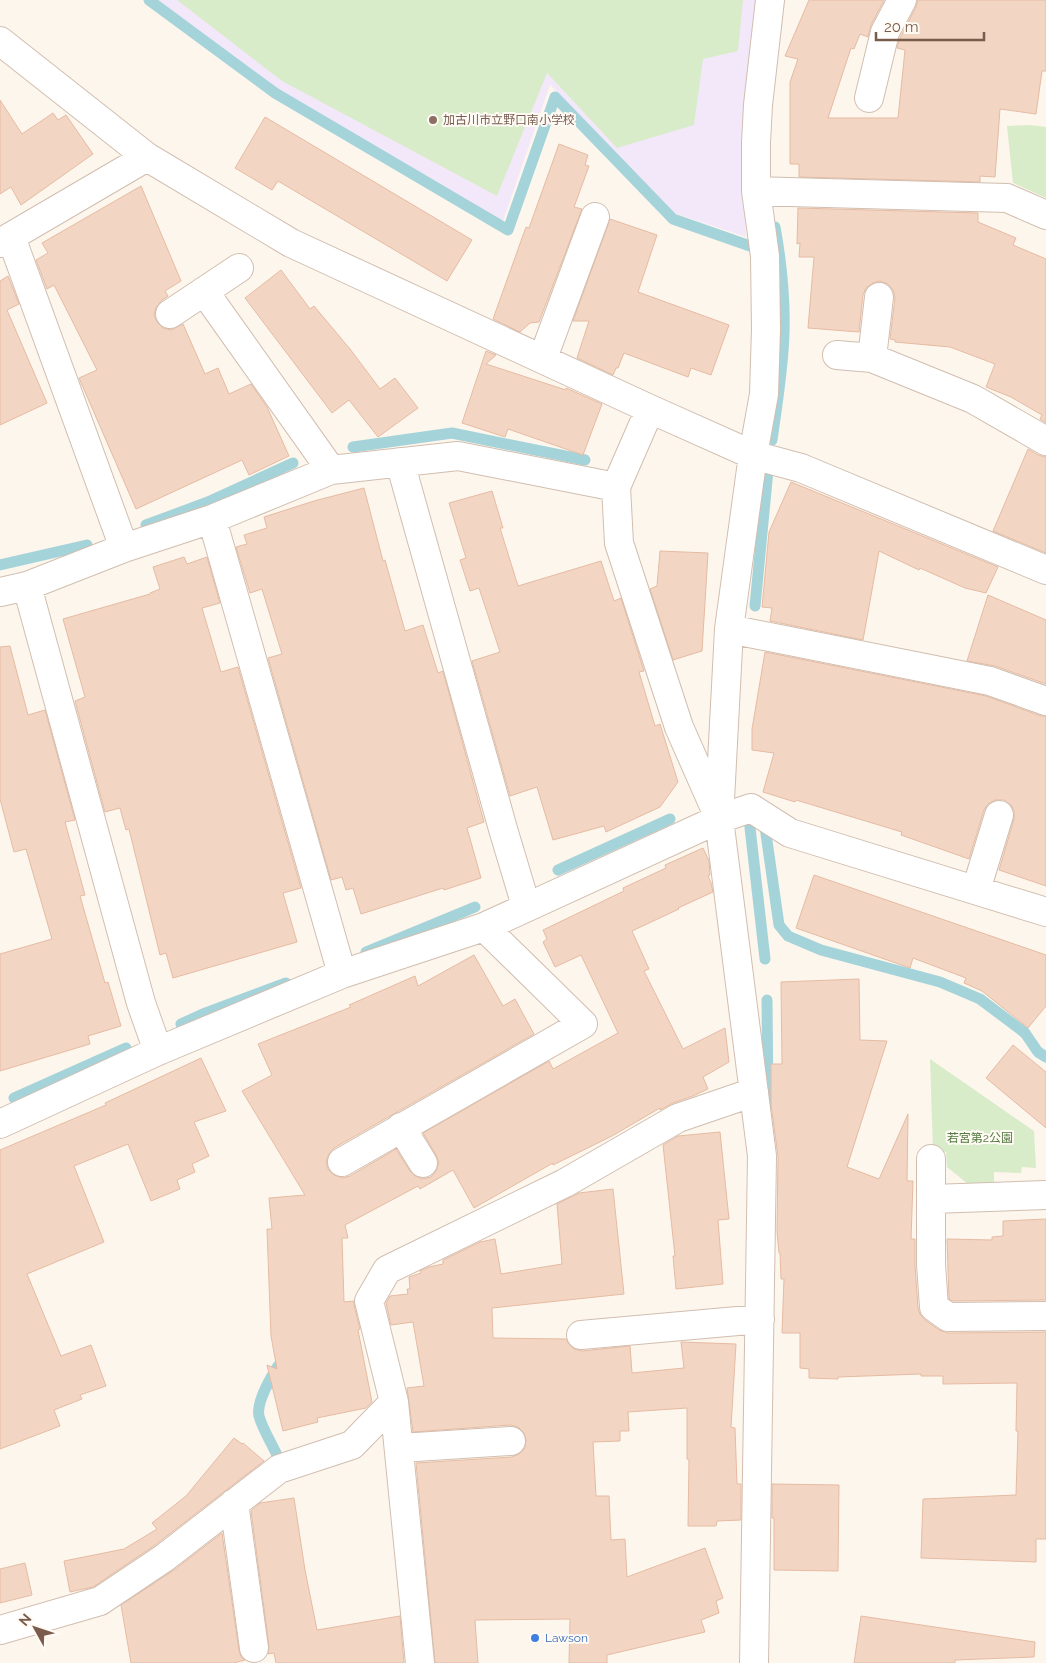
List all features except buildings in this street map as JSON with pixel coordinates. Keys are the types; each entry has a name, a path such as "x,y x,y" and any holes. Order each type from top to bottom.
{"street":[{"path":"754,1663 762,1156 719,819 729,629 753,455 764,394 766,329 765,256 756,191 756,142 758,104 770,0"},
{"path":"869,98 885,32 902,0"},
{"path":"0,41 147,157 291,243 753,455 801,468 1046,570"},
{"path":"124,548 5,240 147,157"},
{"path":"756,191 1007,198 1046,215"},
{"path":"542,358 595,217"},
{"path":"170,314 239,268"},
{"path":"204,291 331,470"},
{"path":"872,358 879,297"},
{"path":"837,355 872,358 973,399 1046,441"},
{"path":"650,409 616,487 619,543 679,728 719,819"},
{"path":"0,592 27,586 124,548 212,519 331,470 458,456 616,487"},
{"path":"400,462 526,906"},
{"path":"212,519 342,974"},
{"path":"27,586 142,1003 158,1051"},
{"path":"729,629 990,681 1046,701"},
{"path":"0,1124 158,1051 342,974 484,927 526,906 719,819 751,808 790,832 1046,912"},
{"path":"976,890 999,815"},
{"path":"342,1162 583,1024 484,927"},
{"path":"420,1663 394,1402 370,1301 375,1289 387,1270 565,1183 678,1118 754,1092"},
{"path":"401,1127 423,1163"},
{"path":"931,1159 931,1264 934,1307 948,1317 1046,1316"},
{"path":"932,1199 1046,1195"},
{"path":"581,1335 760,1319"},
{"path":"0,1630 100,1601 164,1558 279,1470 352,1445 394,1402"},
{"path":"400,1448 511,1440"},
{"path":"234,1503 254,1648"}],"shaded area":[{"name":"加古川市立野口南小学校","path":"155,0 756,0 741,149 746,237 674,213 550,85 502,224 278,91"}],"green space":[{"name":"加古川市立野口南小学校","path":"177,0 743,0 738,51 703,59 694,125 617,148 547,73 497,196 282,81"},
{"path":"1030,125 1046,127 1046,198 1013,183 1007,126"},
{"name":"若宮第2公園","path":"930,1059 1034,1131 1036,1168 1022,1167 1021,1173 994,1172 994,1184 968,1184 947,1167 946,1152 933,1151"}],"waterway":[{"path":"149,0 275,93 508,230 555,97 673,219 750,246"},
{"path":"772,440 784,333 782,280 775,227"},
{"path":"353,447 452,433 585,460"},
{"path":"146,525 208,502 293,463"},
{"path":"755,606 768,470"},
{"path":"0,565 87,545"},
{"path":"558,870 670,819"},
{"path":"749,819 765,959"},
{"path":"765,827 779,925 788,936 821,950 940,982 980,999 1025,1033 1038,1052 1046,1057"},
{"path":"366,952 475,907"},
{"path":"181,1024 286,983"},
{"path":"767,1000 768,1104"},
{"path":"14,1098 126,1048"},
{"path":"277,1455 262,1426 259,1411 265,1390 278,1366"}],"place":[{"name":"加古川市立野口南小学校","path":"433,120"},
{"name":"Lawson","path":"535,1638"}]}
